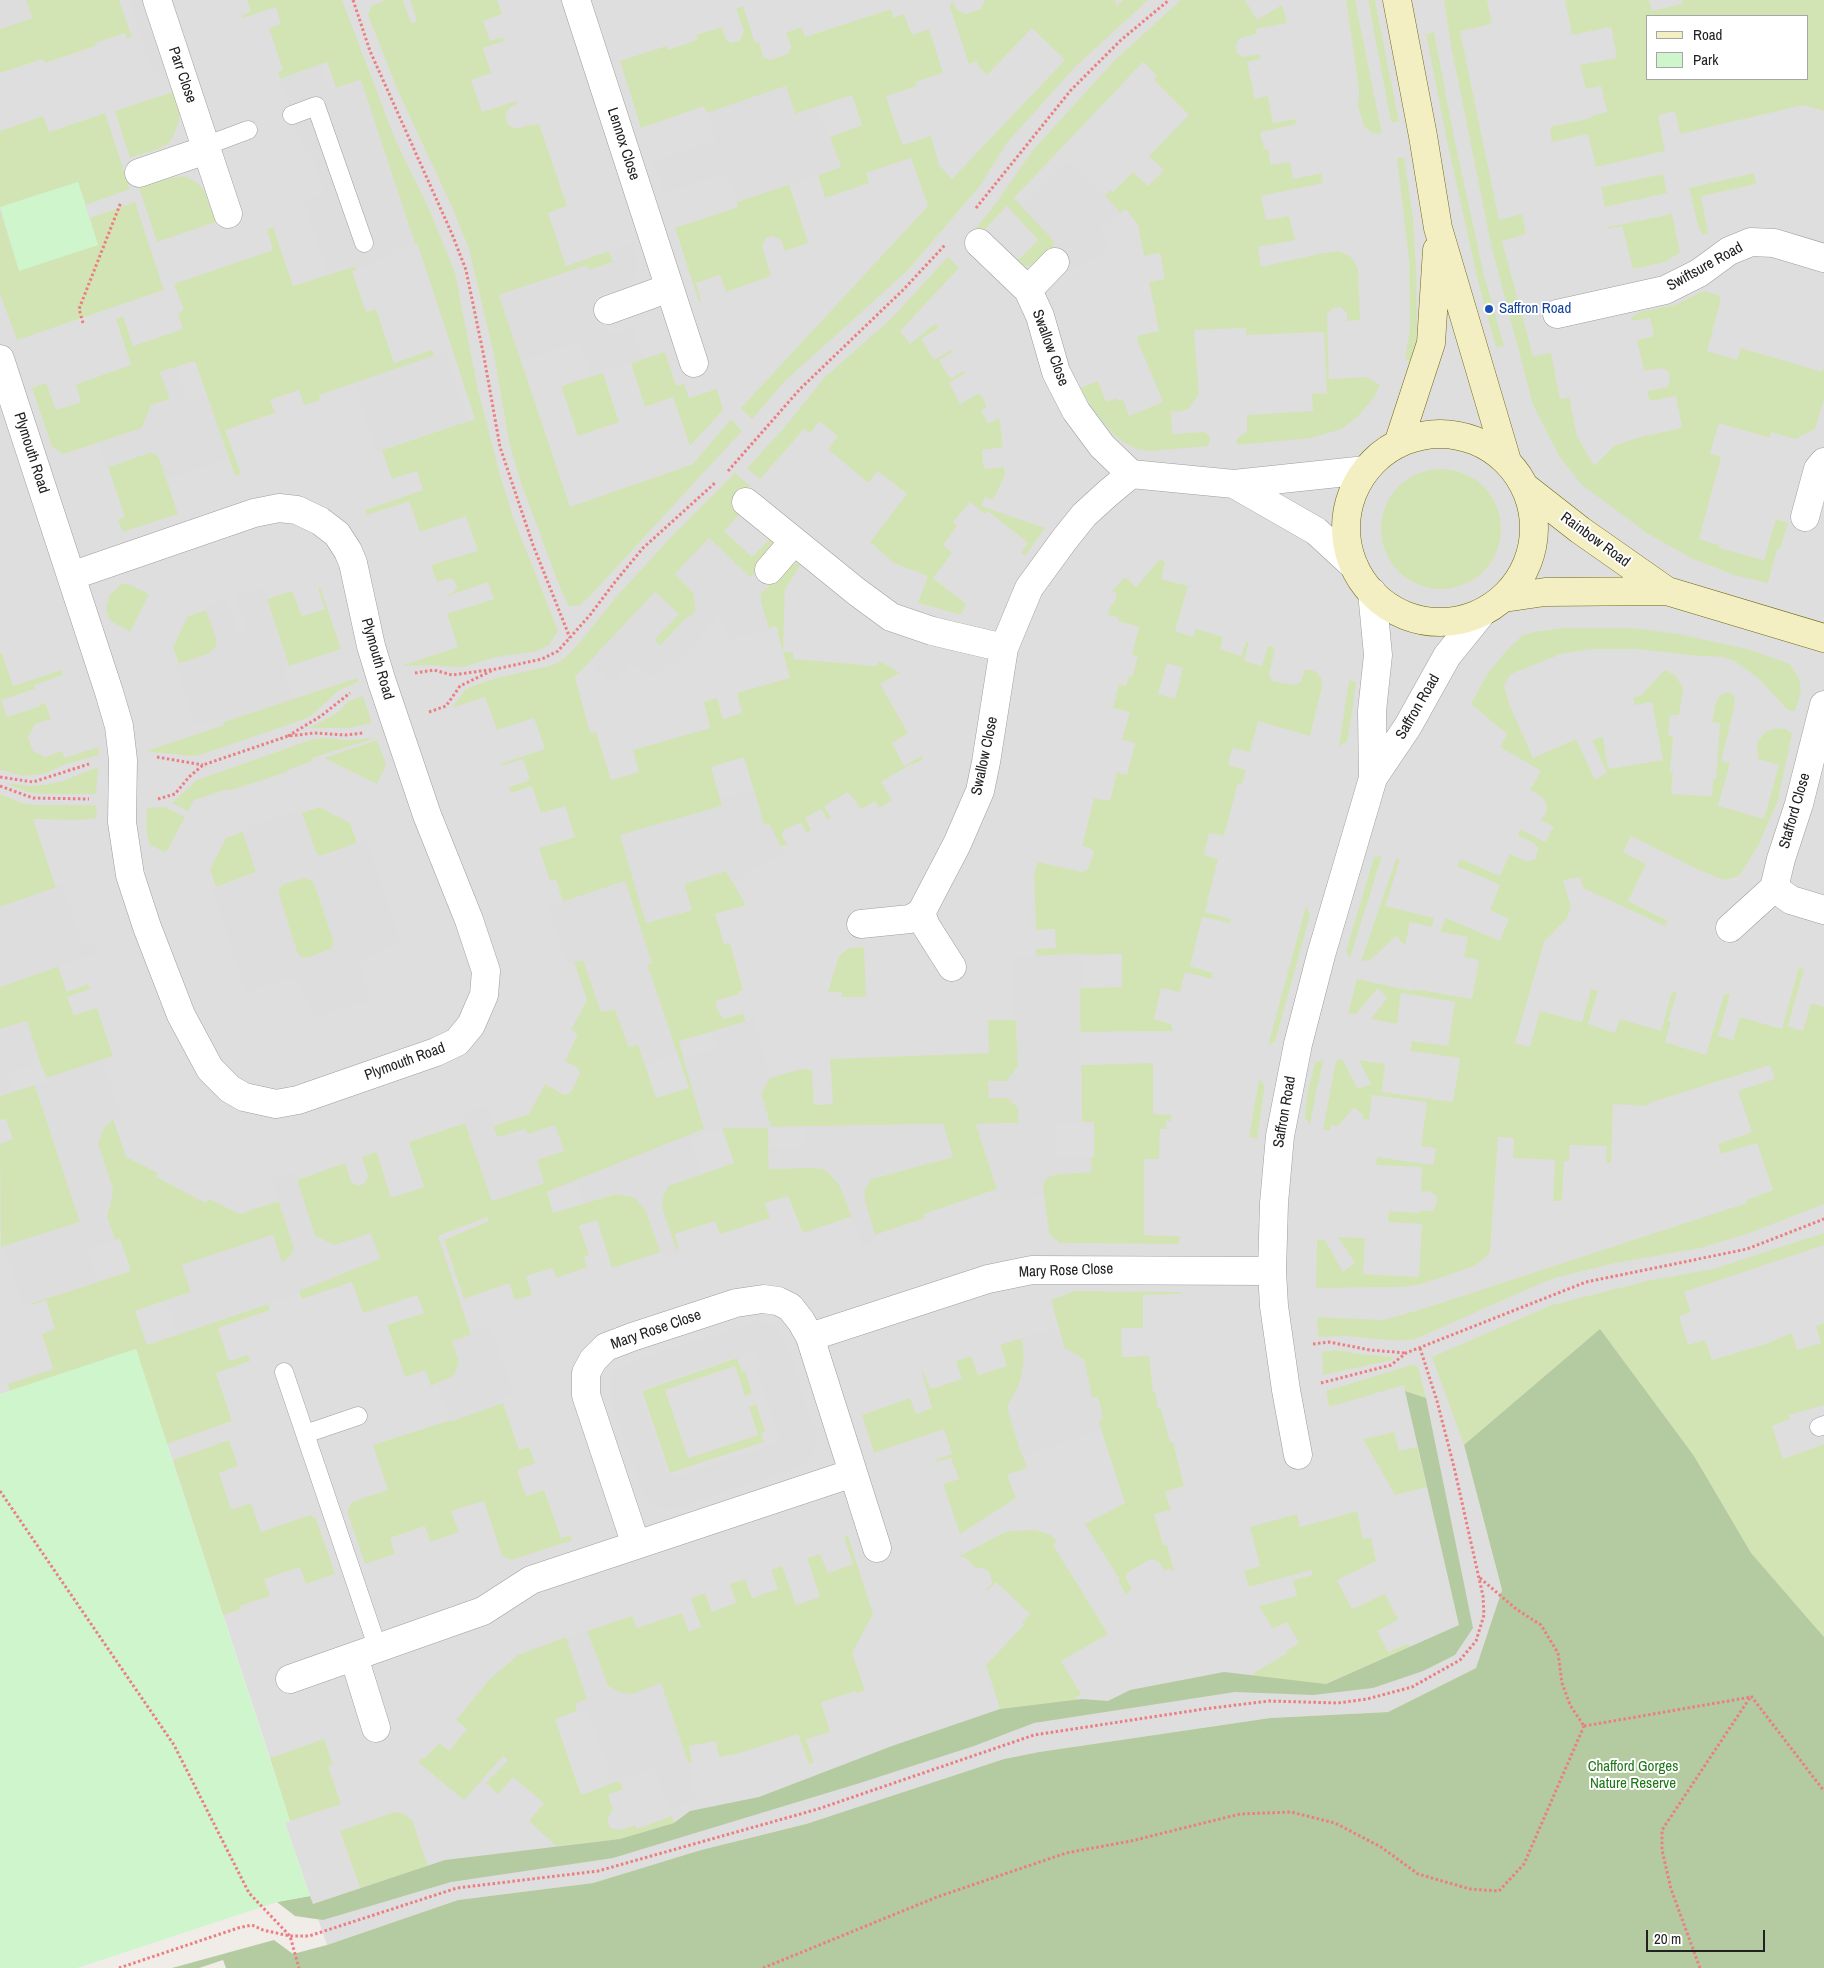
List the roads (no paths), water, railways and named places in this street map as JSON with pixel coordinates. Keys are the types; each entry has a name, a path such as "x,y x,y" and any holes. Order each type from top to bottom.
{"street":[{"name":"Parr Close","path":"157,0 228,214"},
{"name":"Lennox Close","path":"576,0 694,363"},
{"name":"Saffron Road","path":"1397,0 1423,136 1438,228 1506,461"},
{"path":"140,173 206,148"},
{"name":"Saffron Road","path":"1398,444 1431,344 1438,228"},
{"name":"Swiftsure Road","path":"1557,314 1665,290 1699,273 1729,250 1751,242 1774,243 1824,258"},
{"name":"Swallow Close","path":"922,913 957,844 980,791 1004,648 1029,588 1064,540 1090,510 1132,474 1102,446 1076,411 1056,372 1040,316 1028,290 979,243"},
{"name":"Swallow Close","path":"1028,290 1055,262"},
{"path":"608,310 669,288"},
{"name":"Plymouth Road","path":"0,359 72,576 119,726 123,760 122,822 130,875 146,927 181,1015 210,1069 230,1089 244,1097 276,1104 298,1100 334,1088 436,1052 457,1042 471,1025 484,995 486,971 469,920 427,815 371,646 353,563 337,534 320,521 298,510 279,508 254,512 72,576"},
{"name":"Saffron Road","path":"1426,435 1455,435 1483,444 1506,461 1525,487 1534,518 1532,550 1522,576 1504,598 1480,614 1453,622 1425,621 1396,611 1372,592 1354,566 1347,542 1347,516 1353,492 1366,470 1381,455 1398,444 1426,435"},
{"path":"1805,517 1818,469 1824,462"},
{"path":"1132,474 1234,484 1366,470"},
{"path":"1234,484 1316,531 1354,566"},
{"name":"Rainbow Road","path":"1525,487 1580,530 1667,591"},
{"path":"746,502 891,616 932,631 1004,648"},
{"path":"769,570 794,541"},
{"name":"Rainbow Road","path":"1504,598 1545,592 1667,591 1824,638"},
{"name":"Saffron Road","path":"1298,1456 1279,1347 1272,1270 1274,1203 1280,1136 1298,1044 1321,955 1373,778 1372,711 1378,654 1372,592"},
{"name":"Saffron Road","path":"1373,778 1408,726 1448,656 1480,614"},
{"name":"Stafford Close","path":"1774,888 1781,859 1799,804 1824,706"},
{"path":"1730,928 1774,888 1791,900 1824,910"},
{"path":"861,924 910,920 922,913 926,926 952,967"},
{"name":"Mary Rose Close","path":"810,1337 988,1279 1032,1270 1272,1270"},
{"name":"Mary Rose Close","path":"636,1545 586,1395 586,1373 593,1360 606,1347 736,1303 763,1299 778,1301 790,1307 810,1337 877,1548"},
{"path":"290,1679 482,1611 531,1580 854,1473"},
{"path":"366,1653 376,1728"}],"lane":[{"path":"292,114 316,106 364,243"},
{"path":"206,148 248,130"},
{"path":"284,1372 305,1434 366,1653"},
{"path":"305,1434 358,1416"}],"place":[{"name":"Saffron Road","path":"1489,309"}],"park label":[{"name":"Chafford Gorges Nature Reserve","path":"1633,1776"}]}
